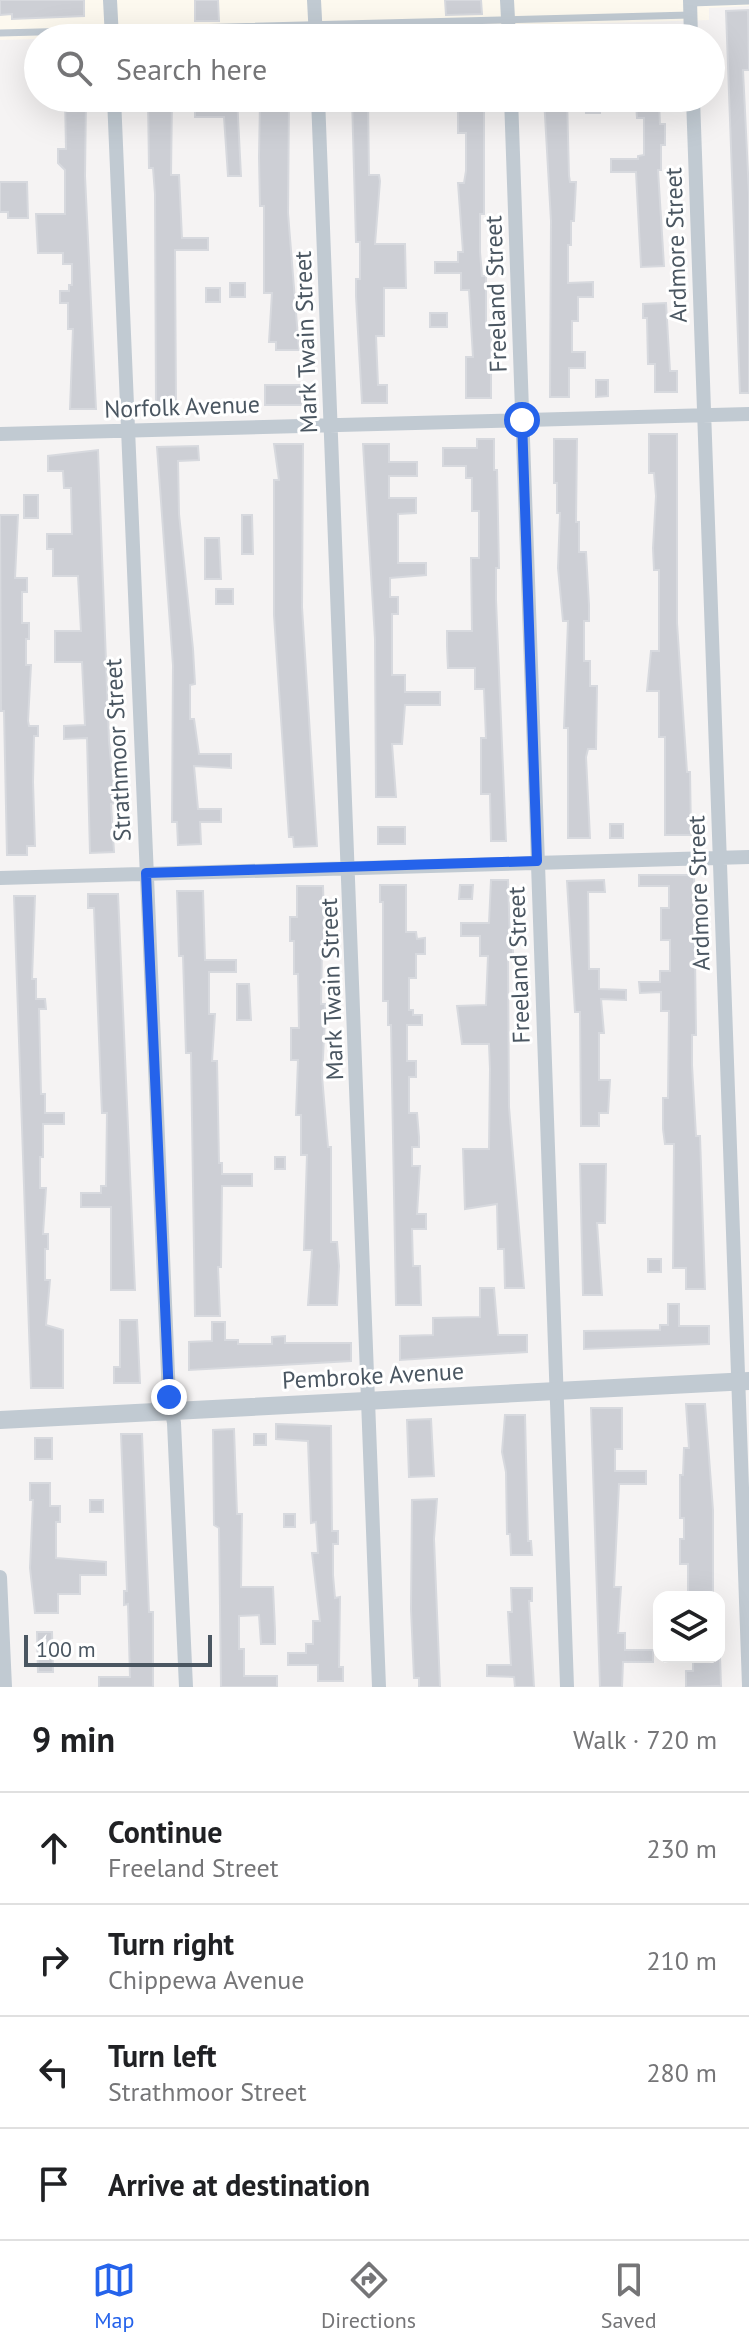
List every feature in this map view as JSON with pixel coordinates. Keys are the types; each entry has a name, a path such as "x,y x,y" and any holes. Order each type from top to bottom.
{"street":[{"path":"110,0 111,24"},
{"path":"314,0 315,24"},
{"path":"507,0 508,24"},
{"name":"Strathmoor Street","path":"115,112 146,873 186,1687"},
{"name":"Mark Twain Street","path":"319,112 379,1687"},
{"name":"Freeland Street","path":"511,112 567,1687"},
{"name":"Ardmore Street","path":"694,112 720,857 744,1381 749,1686"},
{"name":"Norfolk Avenue","path":"0,434 749,414"},
{"path":"0,878 749,857"},
{"name":"Pembroke Avenue","path":"0,1420 744,1381"},
{"path":"0,1577 5,1687"}],"lane":[{"path":"438,24 749,1"},
{"path":"0,33 24,33"}],"shaded area":[{"path":"0,0 749,0 749,6 709,8 709,20 567,24 24,24 24,39 0,40"}],"building":[{"path":"0,0 84,0 84,16 12,19 12,14 0,15"},
{"path":"195,0 218,0 219,21 195,21"},
{"path":"445,0 481,0 482,14 446,15"},
{"path":"748,10 749,70 743,70 749,194 749,393 740,393 726,11"},
{"path":"65,112 86,112 85,176 96,409 70,409 73,329 68,329 68,303 60,303 60,291 69,291 69,285 72,285 72,264 63,264 63,253 38,253 36,214 65,214 65,170 58,163 58,149 66,149"},
{"path":"148,112 172,112 171,175 179,175 182,238 208,238 208,250 175,250 176,407 156,407 155,194 153,168 149,168"},
{"path":"195,112 238,112 241,176 228,176 224,117 195,117"},
{"path":"260,112 289,112 288,213 299,350 276,350 276,342 269,342 272,293 264,293 264,206 260,206"},
{"path":"352,112 368,112 369,175 379,175 380,181 375,244 405,244 406,288 384,288 384,336 376,336 378,385 387,385 387,403 362,403 356,296 356,279 360,279 360,242 356,242"},
{"path":"458,112 484,112 484,214 480,214 480,252 482,276 486,276 486,328 491,328 491,398 466,398 466,357 473,357 469,290 461,290 461,273 435,273 435,262 458,262 458,252 463,252 458,183 464,183 466,171 466,133 458,133"},
{"path":"545,112 567,112 569,176 570,182 576,182 571,245 568,245 568,283 593,282 593,297 578,297 578,321 572,321 572,352 585,352 585,368 569,368 569,397 550,397 551,221"},
{"path":"637,112 659,112 660,124 665,124 665,145 661,145 661,170 658,170 664,266 641,267 636,172 611,172 611,159 638,159 638,156 644,155 644,118 637,118"},
{"path":"0,182 27,182 28,218 8,218 8,212 0,212"},
{"path":"230,283 245,283 245,297 230,297"},
{"path":"206,288 220,288 220,302 206,302"},
{"path":"666,303 670,371 677,371 677,392 655,392 655,364 648,364 647,318 643,318 643,304"},
{"path":"430,313 447,313 447,327 430,327"},
{"path":"596,380 608,380 608,396 596,397"},
{"path":"265,385 302,385 302,405 265,405"},
{"path":"649,434 677,434 677,623 687,772 690,772 691,835 665,835 665,737 659,737 659,691 647,691 651,651 659,651 659,570 654,570 653,548 656,496 654,473 649,473"},
{"path":"477,439 494,439 494,470 497,470 499,568 496,568 496,600 506,841 491,841 490,794 481,794 481,738 486,738 484,689 475,689 475,668 448,668 447,631 472,631 471,558 479,558 479,511 472,511 472,478 466,478 466,466 443,466 443,448 477,448"},
{"path":"554,439 577,439 576,522 579,522 579,552 586,552 589,605 589,621 584,621 584,661 590,661 590,686 597,686 596,749 588,749 586,757 590,838 568,838 568,728 564,728 568,621 563,621 558,568 560,513 557,513 557,483 554,483"},
{"path":"274,444 303,444 302,607 317,846 294,847 293,837 289,837 274,615 274,480 279,480"},
{"path":"363,444 389,444 389,462 417,462 417,476 389,476 389,498 416,498 416,513 398,514 398,563 426,563 426,575 390,578 390,597 398,597 398,614 392,614 392,675 405,675 405,692 440,692 440,705 405,705 402,744 392,744 396,797 376,797 375,639"},
{"path":"198,446 199,460 178,461 179,514 195,684 190,685 190,719 194,719 199,754 231,754 231,768 194,766 198,809 221,809 221,822 200,822 201,844 178,845 177,822 172,822 173,665 157,447"},
{"path":"98,450 109,741 115,803 111,804 114,852 90,853 87,738 64,739 64,726 85,725 82,662 55,662 55,631 81,631 78,576 53,576 53,549 47,549 47,534 72,534 71,488 64,488 63,471 48,471 48,456"},
{"path":"24,495 38,495 38,518 24,518"},
{"path":"0,515 18,515 15,578 27,578 27,592 22,592 22,623 29,623 29,639 26,639 26,665 31,665 28,721 29,726 38,726 38,736 34,736 35,846 27,846 27,855 7,855 4,711 1,711"},
{"path":"242,515 252,515 253,554 242,554"},
{"path":"205,538 219,538 221,579 205,579"},
{"path":"216,589 233,589 233,604 216,604"},
{"path":"610,824 623,824 623,838 610,838"},
{"path":"378,827 405,827 405,844 378,844"},
{"path":"639,875 694,875 696,1035 692,1035 692,1065 696,1136 700,1136 705,1289 686,1289 686,1268 673,1268 674,1144 665,1144 663,1129 663,1098 668,1098 669,1011 661,1011 661,992 640,993 639,982 660,982 660,971 670,971 670,940 661,940 661,908 669,908 669,886 639,886"},
{"path":"491,880 508,880 510,940 513,940 513,956 508,956 509,1107 524,1288 505,1288 504,1249 498,1249 497,1204 465,1209 463,1149 489,1149 490,1069 489,1044 462,1044 457,1006 486,1005 488,956 480,956 480,936 461,936 461,923 489,923"},
{"path":"604,880 605,892 588,892 589,969 599,969 599,989 626,990 626,1000 601,999 604,1033 599,1033 599,1080 610,1080 608,1113 599,1113 599,1126 581,1126 580,1012 575,1012 567,881"},
{"path":"380,885 406,885 406,932 416,932 417,939 425,938 425,954 416,954 416,978 409,978 409,1010 413,1010 413,1015 422,1015 422,1025 407,1025 407,1061 416,1061 416,1077 409,1077 409,1113 417,1113 419,1137 419,1147 412,1147 412,1166 420,1166 417,1214 426,1214 426,1229 412,1229 413,1266 420,1266 421,1305 396,1305 391,1025 388,1025 388,1001 383,1001 383,902 380,902"},
{"path":"460,885 473,885 472,899 459,899"},
{"path":"297,886 323,886 325,949 322,949 321,1004 325,1004 325,1018 322,1076 328,1147 331,1147 331,1242 337,1242 339,1266 337,1305 308,1305 312,1250 304,1250 307,1155 301,1155 301,1115 296,1115 298,1060 291,1060 291,1028 299,1028 298,974 294,974 294,941 290,941 290,917 297,917"},
{"path":"177,891 203,891 205,960 236,960 236,972 209,972 209,1014 215,1014 212,1061 217,1061 219,1163 222,1163 222,1174 252,1174 252,1186 222,1186 221,1267 218,1267 220,1316 195,1316 191,1053 186,1053"},
{"path":"88,894 118,894 135,1290 111,1290 111,1207 81,1207 81,1193 101,1193 101,1186 106,1186 107,1113 102,1113 94,908 88,908"},
{"path":"14,896 35,896 32,979 36,979 36,999 45,999 46,1009 39,1009 41,1094 45,1094 45,1113 64,1113 64,1124 43,1124 43,1157 40,1157 40,1188 46,1188 43,1234 48,1234 45,1280 50,1280 46,1325 63,1330 63,1388 31,1388"},
{"path":"237,984 249,984 251,1020 237,1020"},
{"path":"275,1157 285,1157 285,1169 275,1169"},
{"path":"580,1164 606,1164 605,1223 597,1223 602,1295 583,1295"},
{"path":"648,1259 661,1259 661,1272 648,1272"},
{"path":"480,1288 494,1288 498,1335 527,1335 527,1352 400,1360 400,1336 433,1335 433,1318 480,1317"},
{"path":"668,1304 679,1304 679,1326 709,1326 709,1344 584,1349 584,1331 660,1330 660,1325 668,1325"},
{"path":"120,1320 137,1320 140,1383 114,1383 114,1367 120,1367"},
{"path":"212,1322 225,1322 225,1340 238,1340 238,1344 272,1344 272,1337 285,1336 285,1343 351,1343 351,1361 189,1370 189,1342 212,1341"},
{"path":"686,1404 705,1404 713,1510 713,1591 688,1591 688,1564 680,1564 684,1518 680,1518 680,1475 683,1475 684,1448 689,1448"},
{"path":"591,1408 622,1408 622,1449 615,1449 615,1471 646,1471 646,1484 619,1484 614,1587 621,1587 618,1633 625,1633 625,1650 653,1650 653,1662 623,1662 622,1687 600,1687"},
{"path":"505,1415 525,1415 528,1541 531,1541 532,1555 511,1555 502,1452"},
{"path":"431,1419 434,1476 409,1477 407,1420"},
{"path":"276,1424 331,1426 332,1531 338,1531 338,1544 333,1544 333,1575 335,1598 340,1597 339,1667 343,1667 343,1681 318,1681 318,1665 288,1665 288,1653 306,1653 306,1644 313,1644 313,1621 320,1621 312,1553 318,1553 316,1522 311,1523 308,1441 276,1439"},
{"path":"234,1429 237,1514 242,1514 241,1587 273,1587 275,1631 275,1644 261,1644 259,1615 239,1616 239,1649 244,1649 244,1676 277,1676 277,1687 221,1687 219,1528 214,1525 213,1430"},
{"path":"121,1434 142,1434 149,1612 153,1612 153,1687 99,1687 99,1677 130,1677 128,1604 124,1605 124,1591 127,1591"},
{"path":"254,1434 266,1434 266,1445 254,1445"},
{"path":"35,1438 52,1438 52,1459 35,1459"},
{"path":"30,1483 50,1483 50,1506 60,1506 60,1522 56,1522 56,1558 106,1562 106,1575 80,1575 80,1594 58,1594 58,1613 35,1613 30,1568 33,1500 30,1500"},
{"path":"437,1499 434,1539 440,1687 419,1687 419,1678 414,1678 411,1609 412,1500"},
{"path":"90,1500 103,1500 103,1512 90,1512"},
{"path":"284,1514 295,1514 295,1527 284,1527"},
{"path":"511,1588 532,1588 532,1601 529,1601 534,1687 515,1687 514,1677 487,1676 487,1665 511,1665 508,1612 512,1612"},
{"path":"37,1632 52,1632 53,1672 38,1672"},
{"path":"693,1663 720,1663 721,1686 686,1687 686,1671 693,1671"}],"route":[{"path":"169,1397 146,873 537,861 522,420"}]}
